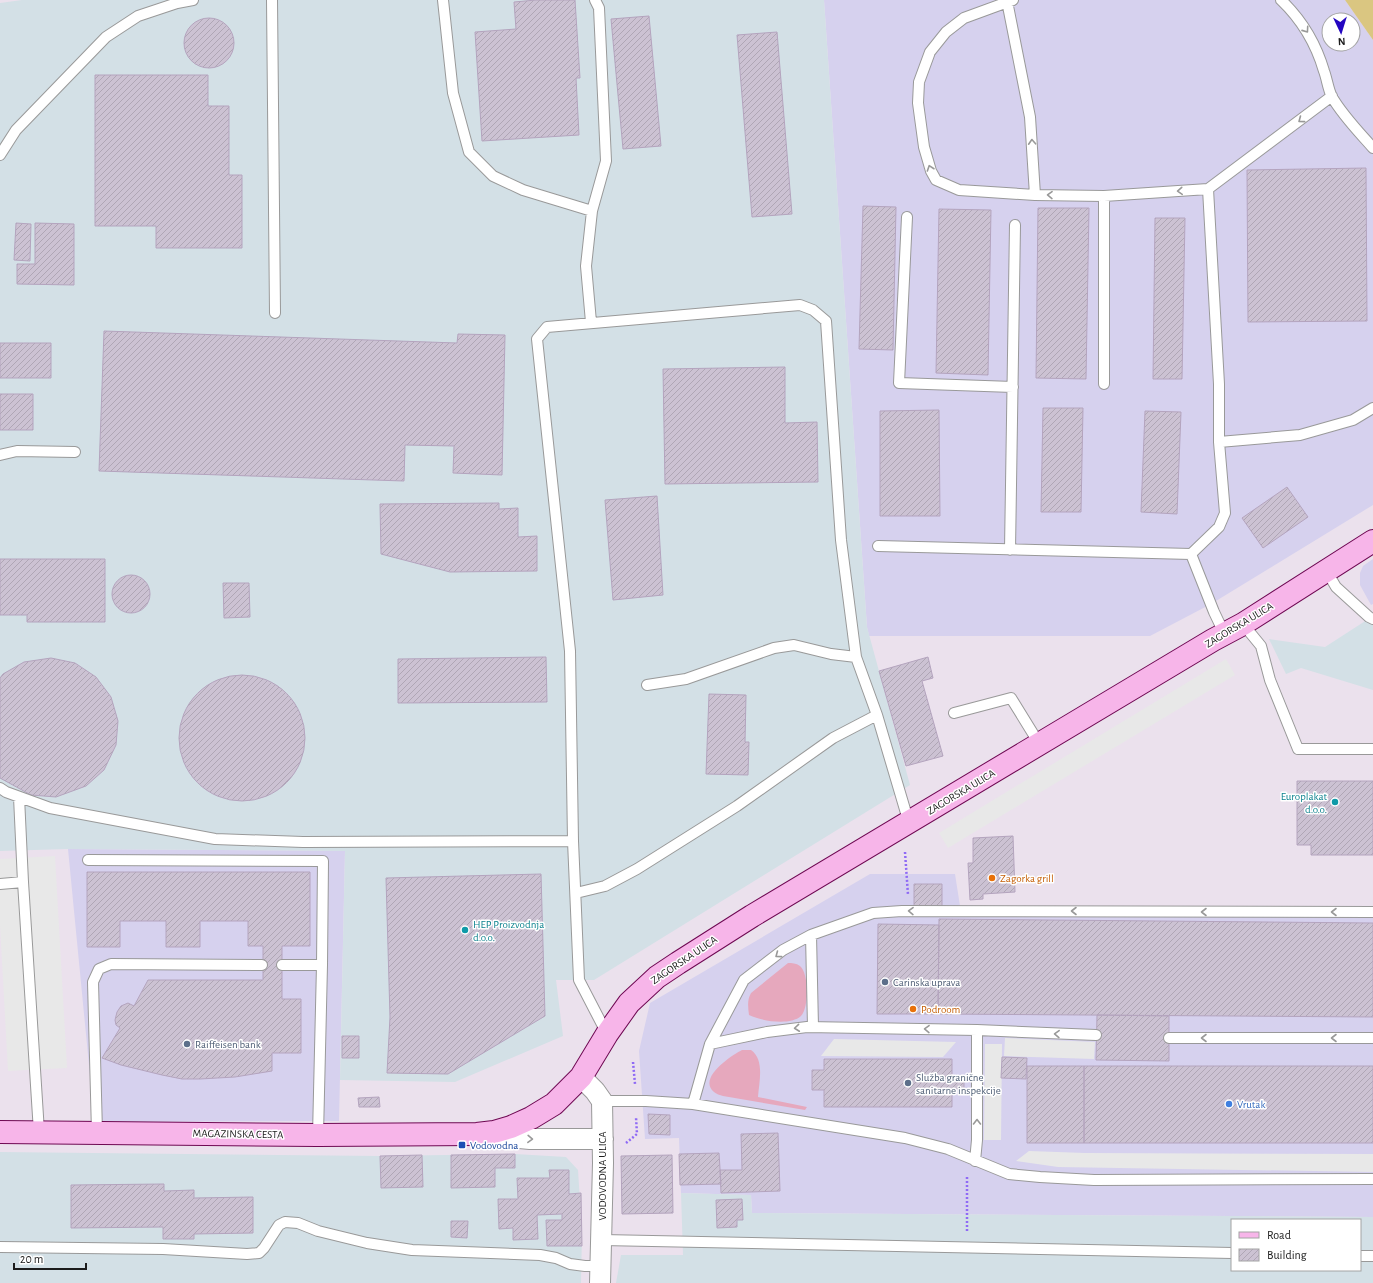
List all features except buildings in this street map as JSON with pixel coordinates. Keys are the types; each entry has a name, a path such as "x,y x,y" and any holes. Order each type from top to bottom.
{"street":[{"name":"ZAGORSKA ULICA","path":"581,1077 607,1034 629,1003 657,976 752,916 1040,745 1213,640 1234,629 1373,541"},
{"name":"MAGAZINSKA CESTA","path":"0,1132 318,1135 477,1134 494,1132 511,1127 531,1118 554,1104 581,1077"},
{"path":"581,1077 595,1091 602,1102"},
{"name":"VODOVODNA ULICA","path":"600,1275 602,1240 602,1102"},
{"name":"MAGAZINSKA CESTA","path":"477,1134 530,1140 603,1139"}],"lane":[{"path":"0,155 16,130 106,37 138,16 178,3 193,0"},
{"path":"272,0 275,313"},
{"path":"443,0 453,93 469,152 493,176 523,190 592,211"},
{"path":"591,322 586,266 592,211 606,161 599,8 595,0"},
{"path":"1282,0 1291,9 1312,39 1332,96 1343,112 1373,148"},
{"path":"1035,195 1030,117 1010,1 964,18 946,32 930,52 919,82 918,103 924,147 931,171 936,180 959,190 1035,195 1104,196 1208,189 1332,96"},
{"path":"878,546 1191,554 1219,527 1225,513 1219,442 1219,384 1208,189"},
{"path":"1104,196 1104,384"},
{"path":"907,217 899,383 1013,387"},
{"path":"1010,550 1015,225"},
{"path":"607,1034 579,980 573,841 570,651 536,339 547,327 800,305 813,310 826,321 841,540 856,657 877,715 909,823"},
{"path":"1219,442 1300,435 1353,420 1373,408"},
{"path":"0,455 17,451 75,452"},
{"path":"1191,554 1214,612 1234,629 1261,646 1270,680 1298,749 1373,749"},
{"path":"1326,570 1336,587 1369,618 1373,619"},
{"path":"647,685 686,679 774,648 794,645 831,654 856,657"},
{"path":"954,713 1011,698 1040,745"},
{"path":"576,893 606,886 637,869 737,806 833,738 877,715"},
{"path":"0,788 6,792 50,808 215,839 303,842 573,841"},
{"path":"19,797 39,1132"},
{"path":"88,860 323,861 318,1135"},
{"path":"0,884 23,882"},
{"path":"693,1104 710,1044 744,980 784,950 811,935 873,913 909,911 1373,912"},
{"path":"811,935 813,1027"},
{"path":"97,1132 93,982 99,969 111,964 262,965"},
{"path":"282,965 322,965"},
{"path":"710,1044 767,1032 813,1027 977,1030 1096,1035"},
{"path":"975,1161 977,1140 977,1030"},
{"path":"1169,1038 1373,1038"},
{"path":"602,1102 646,1101 693,1104 905,1138 948,1149 1009,1174 1040,1178 1094,1180 1373,1179"},
{"path":"0,1247 163,1249 247,1254 259,1253 279,1225 285,1222 298,1223 318,1231 367,1243 412,1250 540,1255 556,1258 570,1264 585,1266 600,1275"},
{"path":"602,1240 1231,1253"},
{"path":"1361,1256 1373,1256"}],"path":[{"path":"905,848 909,911"},
{"path":"633,1062 634,1073"},
{"path":"968,1196 968,1248"}],"shaded area":[{"path":"22,0 824,0 867,627 910,785 594,980 556,980 563,1036 455,1082 340,1080 345,851 68,849 0,851 0,3"},
{"path":"824,0 1345,0 1353,12 1321,12 1321,52 1361,52 1361,23 1373,40 1373,505 1211,604 1150,636 869,636 867,627"},
{"path":"1345,0 1373,0 1373,40 1361,23 1361,12 1353,12"},
{"path":"1373,559 1373,604 1371,605 1360,585 1360,573 1363,566"},
{"path":"1373,616 1373,690 1301,668 1286,674 1269,639 1325,647"},
{"path":"1226,659 1235,675 948,848 939,833"},
{"path":"68,849 345,851 339,1121 93,1122 92,1096"},
{"path":"55,856 67,1068 8,1071 0,925 0,859"},
{"path":"870,874 955,874 960,906 1373,906 1373,1217 752,1213 751,1195 681,1193 679,1138 645,1139 639,1051 650,1003"},
{"path":"788,963 800,966 805,976 807,999 804,1012 801,1016 790,1021 775,1022 749,1015 748,1001 751,993"},
{"path":"1005,1038 1095,1042 1094,1059 1004,1056"},
{"path":"834,1039 956,1042 943,1057 821,1056"},
{"path":"985,1044 1002,1044 1001,1140 984,1140"},
{"path":"742,1050 751,1050 758,1059 760,1065 760,1078 758,1097 807,1107 805,1110 723,1096 714,1092 710,1086 710,1080 713,1074 724,1062"},
{"path":"1029,1151 1085,1153 1373,1154 1373,1172 1058,1167 1016,1161"},
{"path":"0,1152 380,1156 515,1154 566,1157 578,1170 582,1233 581,1283 0,1283"},
{"path":"681,1193 751,1195 752,1213 1373,1217 1373,1283 616,1283 621,1255 683,1255"}],"place":[{"name":"Europlakat d.o.o.","path":"1335,802"},
{"name":"Zagorka grill","path":"992,878"},
{"name":"HEP Proizvodnja d.o.o.","path":"465,930"},
{"name":"Carinska uprava","path":"885,982"},
{"name":"Podroom","path":"913,1009"},
{"name":"Raiffeisen bank","path":"187,1044"},
{"name":"Služba granične sanitarne inspekcije","path":"908,1083"},
{"name":"Vrutak","path":"1229,1104"},
{"name":"Vodovodna","path":"462,1145"}]}
